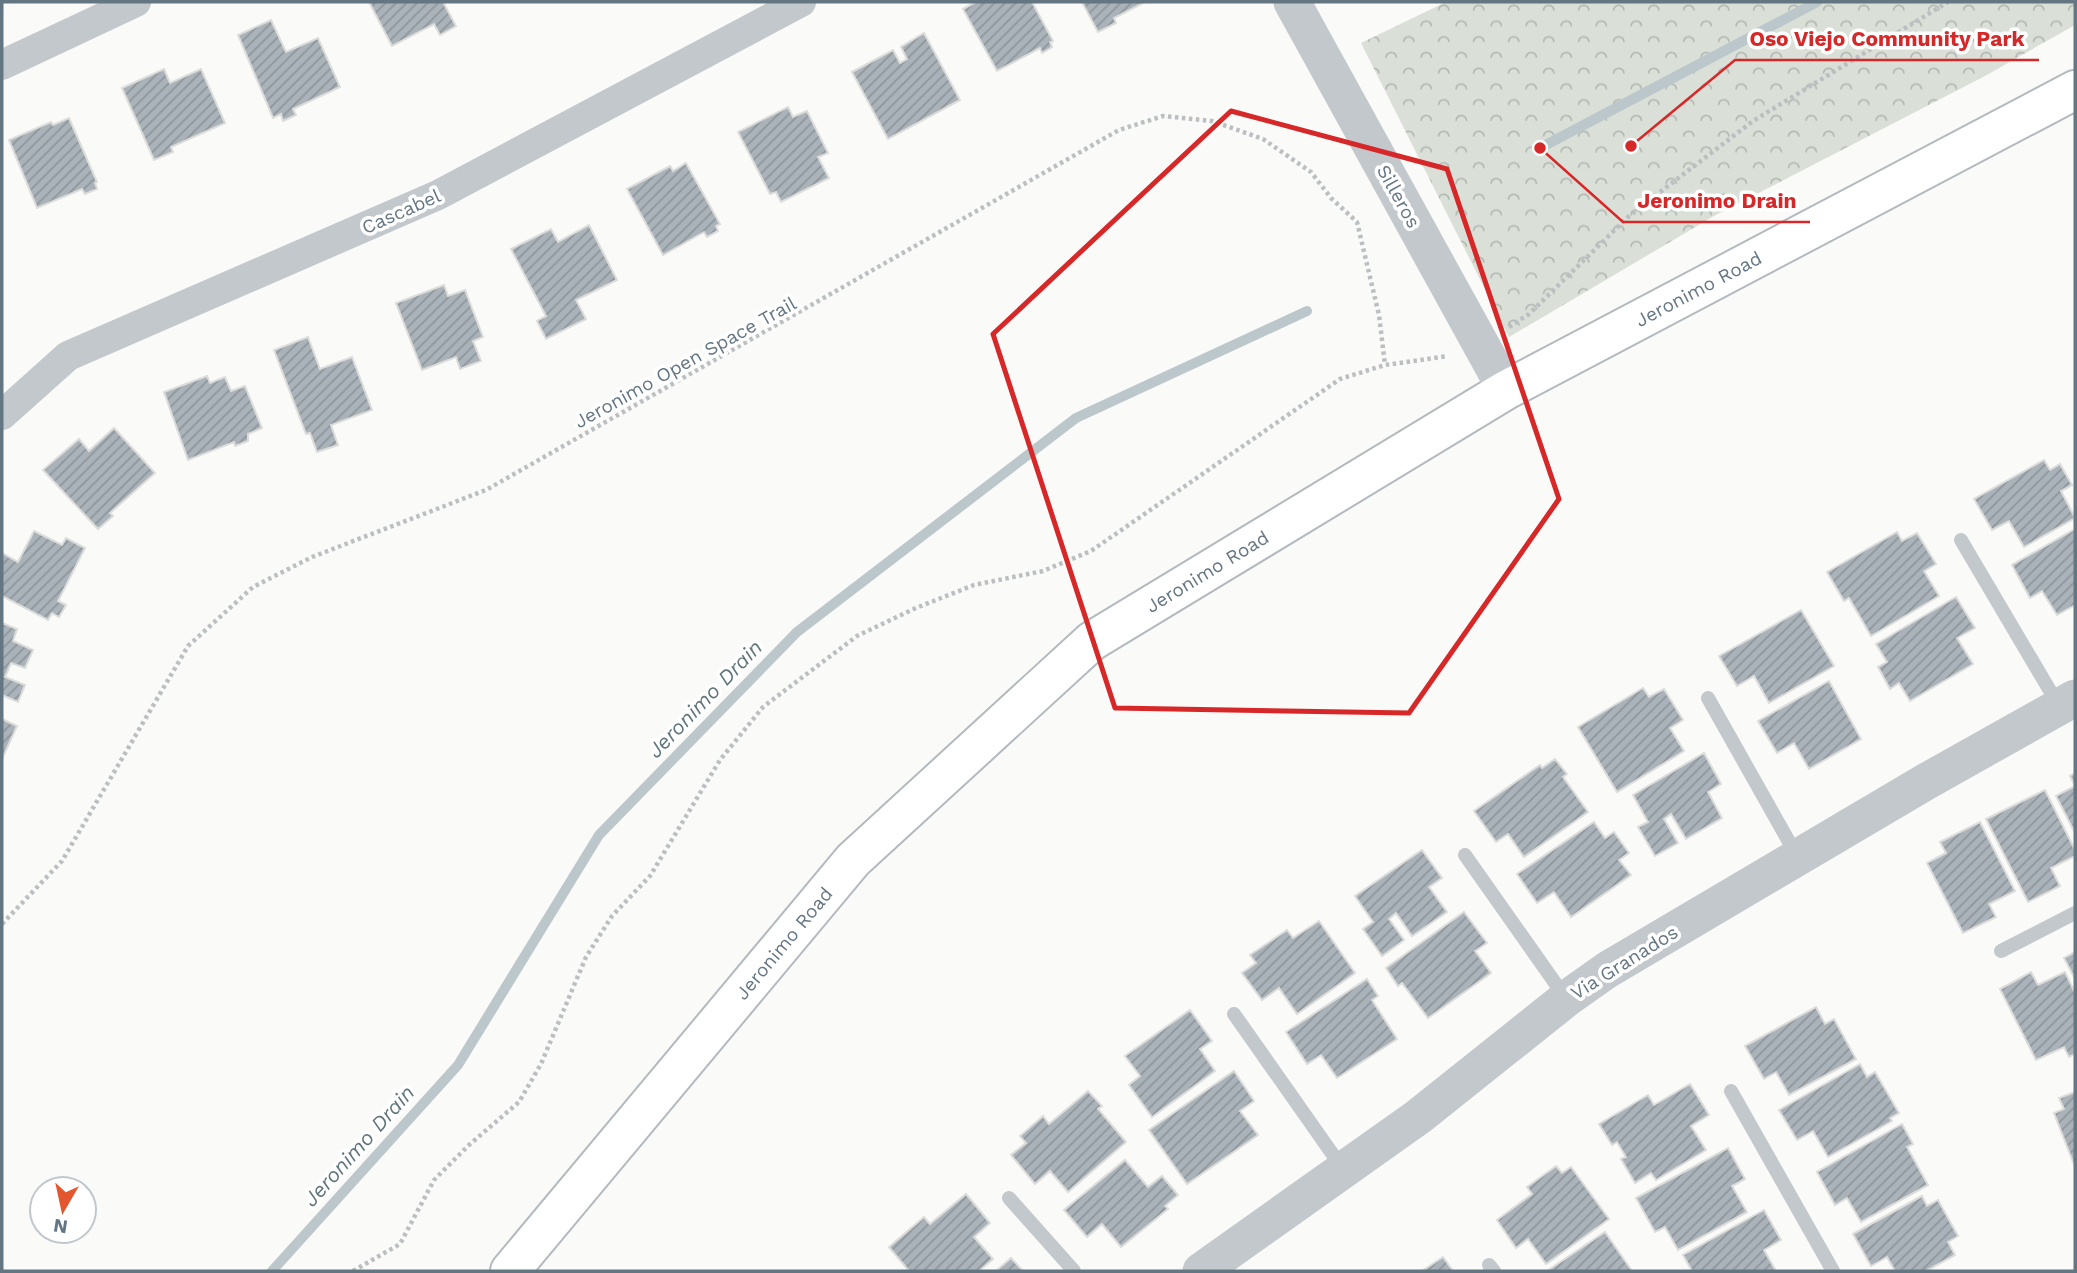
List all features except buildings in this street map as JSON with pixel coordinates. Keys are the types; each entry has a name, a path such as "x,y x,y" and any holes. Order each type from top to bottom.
{"main road":[{"name":"Jeronimo Road","path":"510,1271 853,860 1092,641 1506,390 2075,90"}],"street":[{"path":"2,65 136,2"},
{"name":"Cascabel","path":"2,415 68,356 438,195 801,2"},
{"name":"Silleros","path":"1292,2 1506,390"},
{"name":"Via Granados","path":"1201,1271 1418,1116 1566,999 1607,970 2067,702"}],"lane":[{"path":"1961,540 2067,702"},
{"path":"1708,698 1798,857"},
{"path":"1465,855 1566,999"},
{"path":"2001,951 2075,913"},
{"path":"1234,1014 1343,1169"},
{"path":"1731,1091 1833,1271"},
{"path":"1010,1198 1074,1271"}],"path":[{"path":"353,1271 400,1244 433,1180 519,1102 541,1064 586,957 612,916 650,876 720,760 763,707 858,636 916,608 974,585 1044,571 1091,551 1340,379 1385,365 1461,355 1480,344 1529,314 1630,215 1753,121 1948,2"},
{"name":"Jeronimo Open Space Trail","path":"2,924 62,861 188,646 253,587 312,557 486,490 1119,130 1163,116 1212,121 1263,139 1311,172 1332,198 1357,222 1379,315 1385,365"}],"highlighted area":[{"path":"1231,111 1447,169 1559,499 1409,713 1115,708 993,334"}],"green space":[{"path":"1446,2 2075,2 2075,25 1985,76 1714,216 1509,337 1361,43"}],"waterway":[{"name":"Jeronimo Drain","path":"1540,148 1817,2"},
{"name":"Jeronimo Drain","path":"272,1271 458,1065 599,835 797,632 1076,418 1307,311"}],"place":[{"name":"Oso Viejo Community Park","path":"1631,146"},
{"name":"Jeronimo Drain","path":"1540,148"}]}
